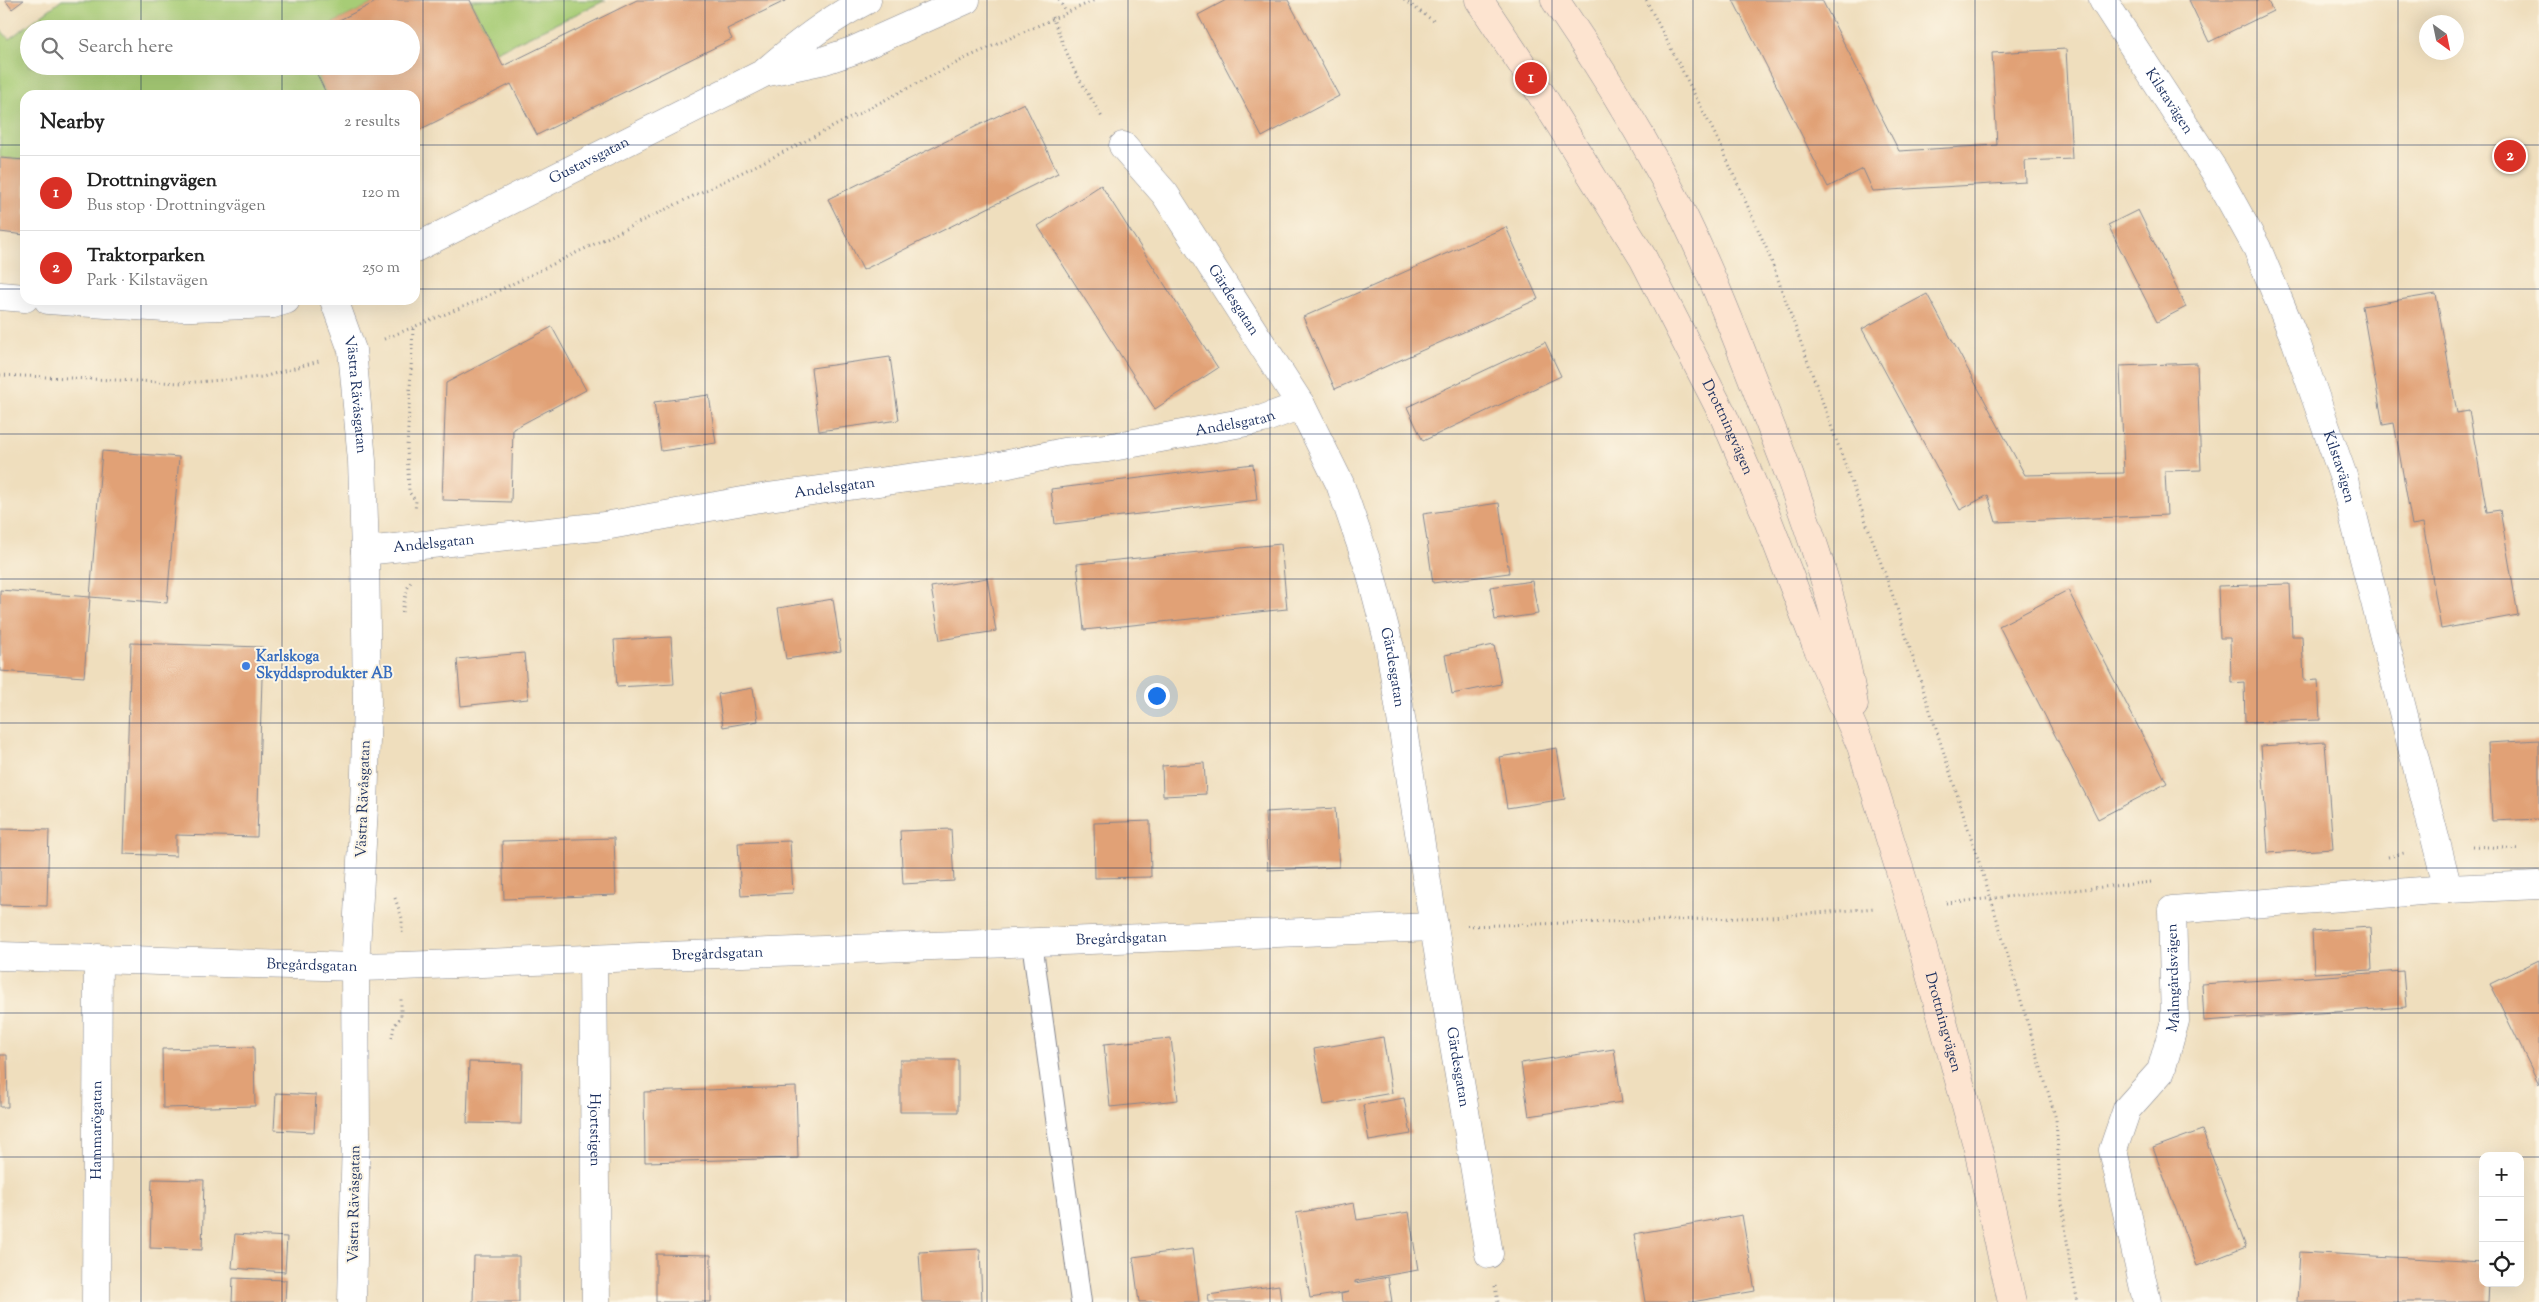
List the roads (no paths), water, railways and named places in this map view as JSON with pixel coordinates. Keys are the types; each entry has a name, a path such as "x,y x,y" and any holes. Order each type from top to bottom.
{"main road":[{"name":"Drottningvägen","path":"1479,0 1531,78 1648,267 1744,462 1815,642 1861,746 1911,906 1978,1149 2012,1302"},
{"name":"Drottningvägen","path":"1555,0 1636,128 1665,179 1722,302 1791,477 1826,585 1850,680 1861,746"}],"street":[{"name":"Gustavsgatan","path":"420,245 764,73 803,39 867,0"},
{"name":"Gustavsgatan","path":"764,73 825,60 852,52 966,0"},
{"name":"Kilstavägen","path":"2104,0 2214,172 2243,223 2257,248 2296,342 2342,476 2448,889"},
{"name":"Gärdesgatan","path":"1123,146 1164,194 1301,405 1340,484 1370,570 1390,648 1434,927 1489,1254"},
{"path":"0,296 20,298"},
{"path":"121,305 165,308 246,305"},
{"name":"Västra Rävåsgatan","path":"336,305 352,350 362,461 368,703 355,967 356,1136 352,1302"},
{"name":"Andelsgatan","path":"365,551 605,526 754,499 1004,465 1064,452 1107,448 1263,419 1301,405"},
{"path":"2448,889 2539,885"},
{"name":"Malmgårdsvägen","path":"2148,1302 2113,1150 2127,1109 2161,1071 2174,1021 2172,910 2448,889"},
{"name":"Bregårdsgatan","path":"0,956 355,967 1434,927"},
{"name":"Hammarögatan","path":"96,1302 98,958"},
{"name":"Hjortstigen","path":"593,959 596,1302"}],"lane":[{"path":"1032,942 1081,1302"}],"place":[{"name":"Drottningvägen","path":"1531,78"},
{"name":"Traktorparken","path":"2510,156"},
{"name":"Karlskoga Skyddsprodukter AB","path":"246,666"}]}
